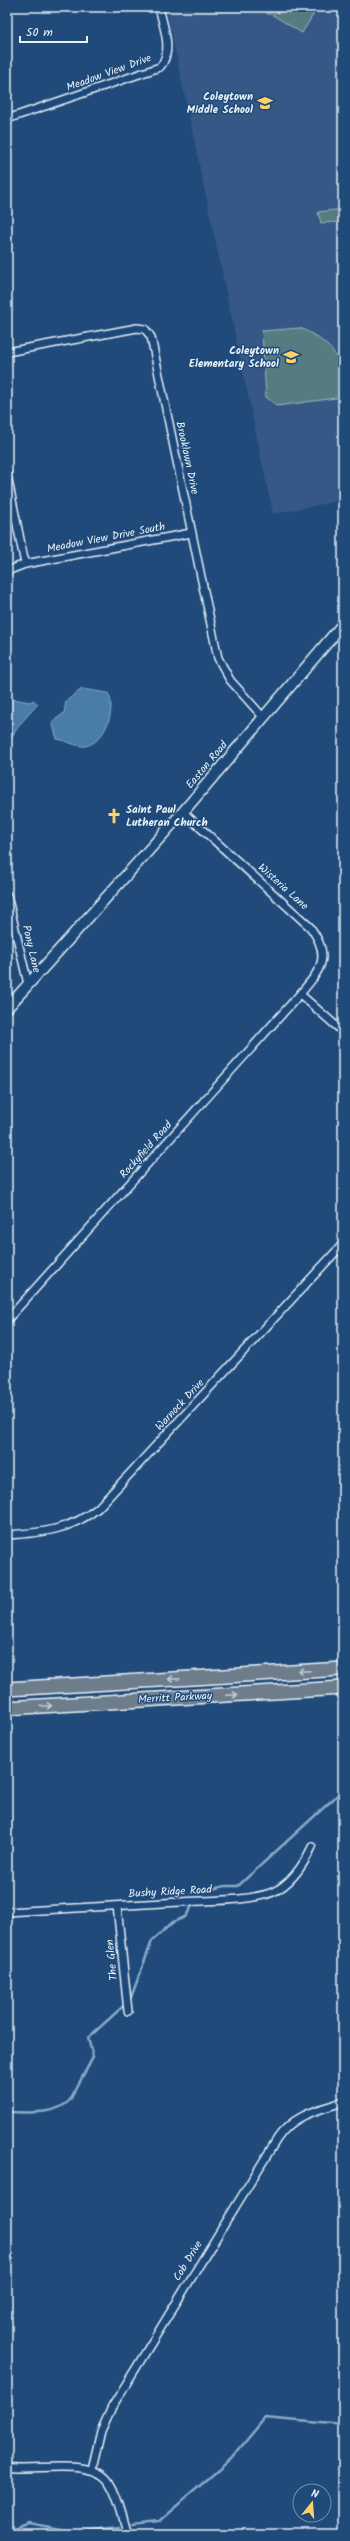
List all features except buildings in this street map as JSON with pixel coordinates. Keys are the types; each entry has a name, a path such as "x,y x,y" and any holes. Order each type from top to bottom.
{"highway":[{"name":"Merritt Parkway","path":"7,1689 343,1669"},
{"name":"Merritt Parkway","path":"7,1708 343,1688"}],"main road":[{"name":"Easton Road","path":"7,1008 183,812 343,624"}],"street":[{"name":"Meadow View Drive","path":"7,119 160,67 164,62 167,47 159,7"},
{"name":"Brooklawn Drive","path":"7,352 137,328 145,328 151,337 213,636 223,669 263,718"},
{"path":"7,475 26,564"},
{"name":"Meadow View Drive South","path":"7,570 26,564 191,533"},
{"name":"Wisteria Lane","path":"183,812 303,921 318,938 323,952 322,962 315,976 300,994"},
{"name":"Pony Lane","path":"7,895 28,984"},
{"path":"300,994 343,1032"},
{"name":"Rockyfield Road","path":"7,1320 300,994"},
{"name":"Warnock Drive","path":"7,1535 59,1529 80,1521 98,1508 343,1244"},
{"name":"Bushy Ridge Road","path":"7,1912 222,1900 272,1892 292,1878 306,1861 312,1847"},
{"name":"The Glen","path":"117,1906 128,2010"},
{"name":"Cob Drive","path":"92,2469 101,2431 115,2401 274,2143 285,2128 295,2119 343,2102"},
{"path":"7,2467 20,2469 92,2469 103,2476 111,2486 128,2534"}],"shaded area":[{"path":"166,7 343,7 343,500 273,514"},
{"path":"82,689 108,693 111,708 110,716 103,732 92,744 85,746 57,739 52,722 64,713 66,701"},
{"path":"7,698 30,702 33,700 38,704 20,724 7,744"}],"green space":[{"path":"265,7 318,7 302,33 271,14 267,14"},
{"path":"343,209 343,225 340,222 321,223 318,212"},
{"path":"300,328 319,339 331,349 339,361 344,379 343,397 277,406 266,397 262,331"}],"waterway":[{"path":"199,1892 225,1886 238,1886 343,1790"},
{"path":"7,2112 49,2111 57,2109 70,2100 93,2057 88,2038 130,2000 152,1941 173,1922 185,1917 193,1905"},
{"path":"132,2524 159,2521 231,2459 265,2418 343,2425"},
{"path":"7,2532 28,2523 77,2532 118,2527"}],"place":[{"name":"Coleytown Middle School","path":"265,103"},
{"name":"Coleytown Elementary School","path":"291,357"},
{"name":"Saint Paul Lutheran Church","path":"114,816"}]}
